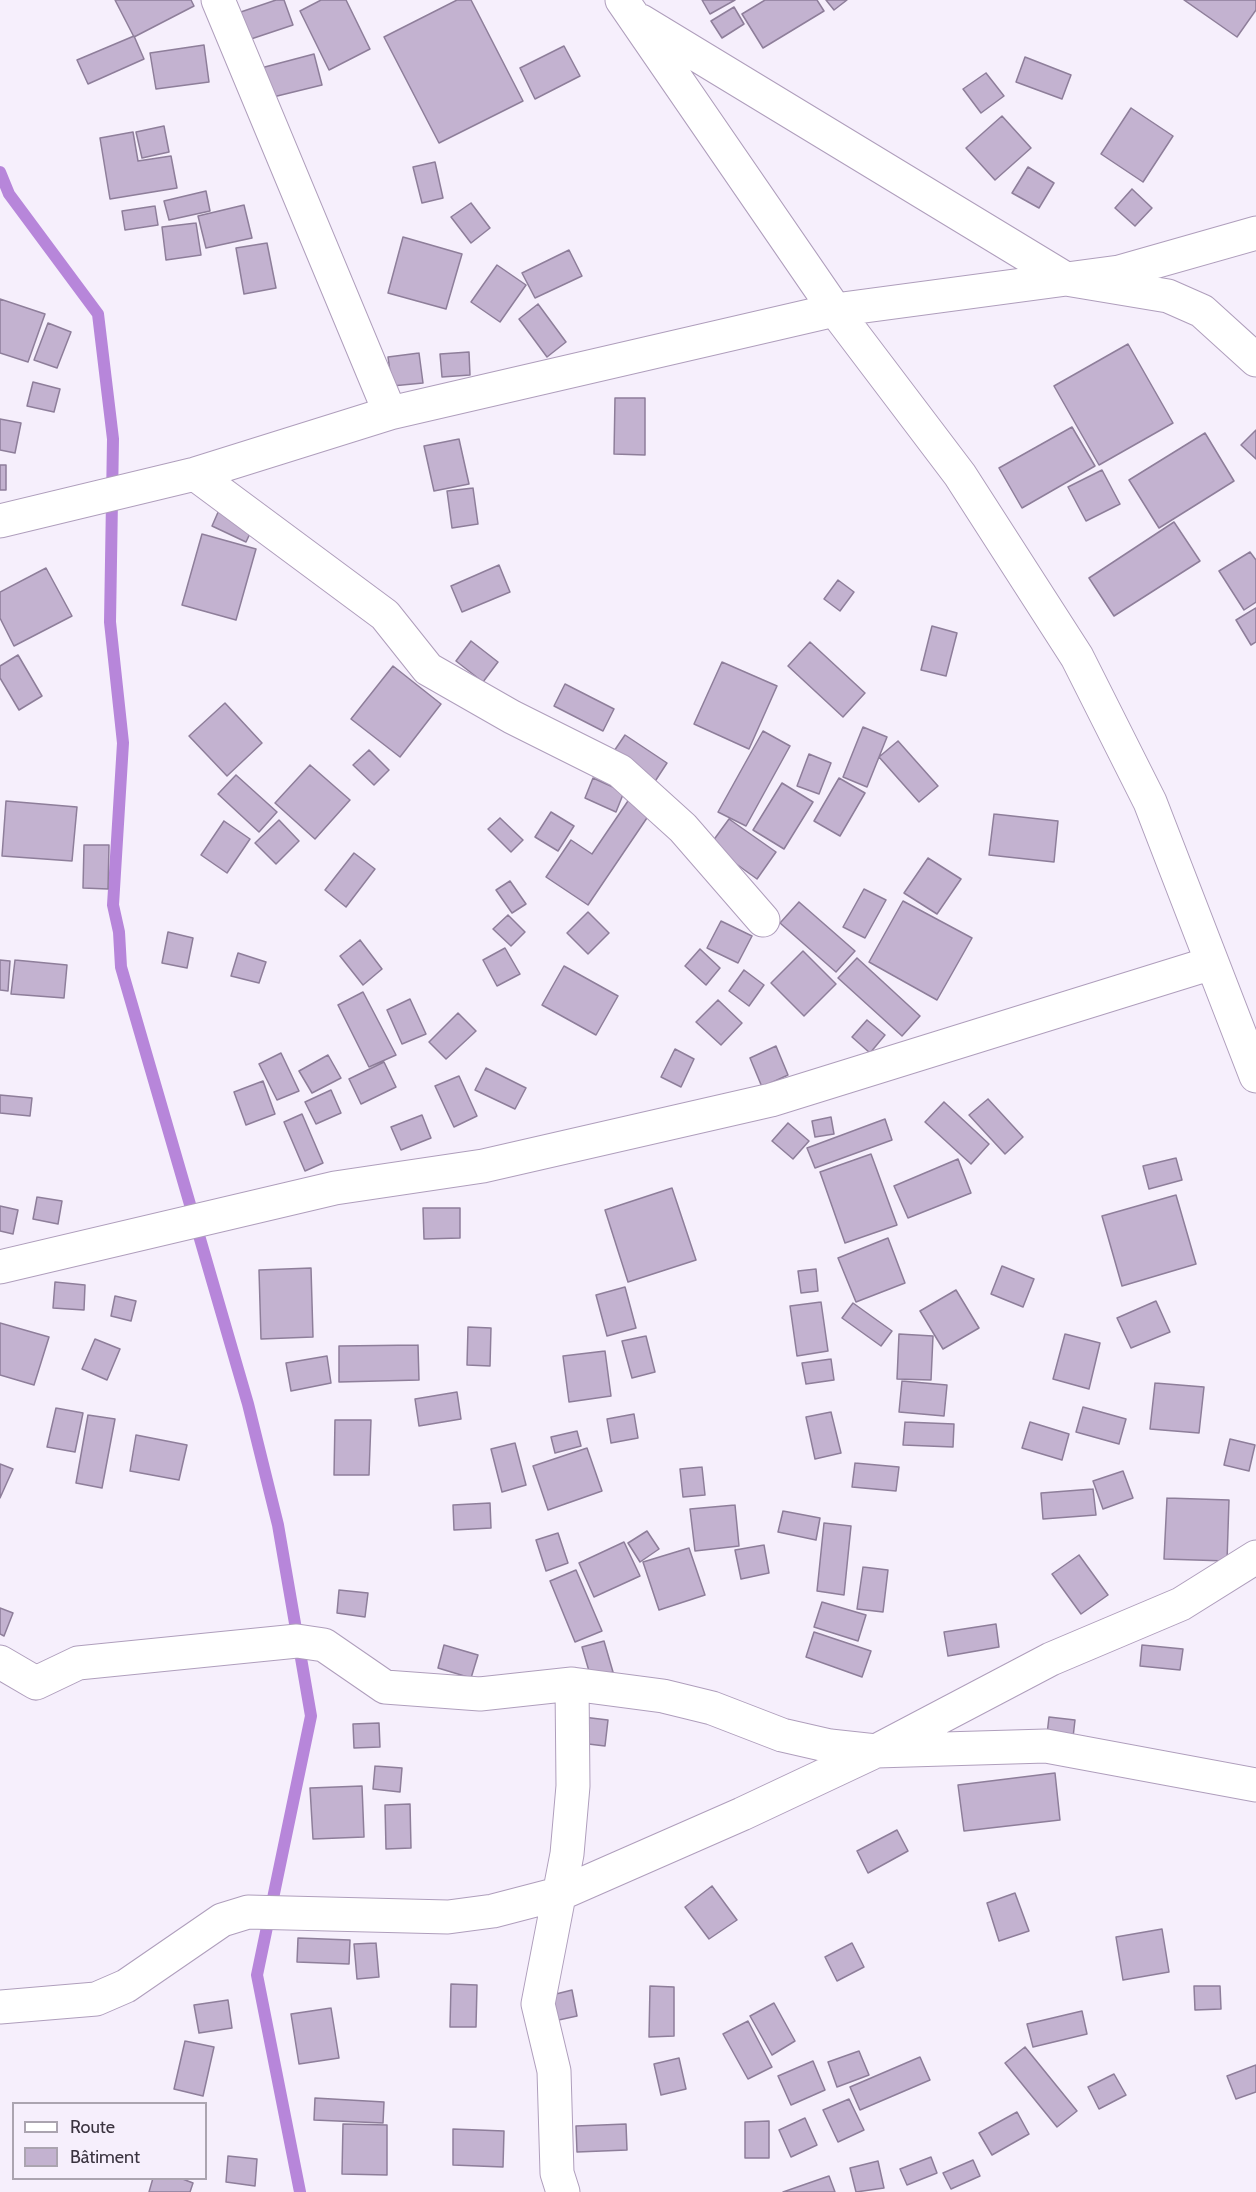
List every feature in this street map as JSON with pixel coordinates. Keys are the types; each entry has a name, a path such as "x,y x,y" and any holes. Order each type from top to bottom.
{"street":[{"path":"218,0 390,413"},
{"path":"627,8 1066,279 1168,296 1202,311 1256,360"},
{"path":"627,8 835,310 960,475 1077,657 1150,801 1256,1076"},
{"path":"0,521 195,474 390,413 835,310 1119,272 1256,233"},
{"path":"195,474 385,615 429,669 512,717 620,771 683,828 763,920"},
{"path":"0,1266 335,1188 483,1166 771,1100 1212,963"},
{"path":"0,2007 96,1999 126,1986 222,1920 248,1912 448,1917 493,1911 562,1893 742,1814 876,1751 1051,1659 1180,1604 1256,1557"},
{"path":"0,1662 36,1683 78,1663 297,1641 324,1645 385,1687 480,1694 572,1684 663,1696 712,1708 782,1735 830,1746 876,1751 1046,1746 1256,1785"},
{"path":"563,2192 557,2173 554,2071 538,2004 562,1893 573,1786 572,1684"}],"building":[{"path":"115,0 191,0 194,6 134,37"},
{"path":"276,0 284,0 293,25 239,43 229,16"},
{"path":"321,0 346,0 370,49 329,70 300,11"},
{"path":"457,0 471,0 523,101 439,143 384,37"},
{"path":"702,0 735,0 710,14"},
{"path":"765,0 817,0 824,11 763,48 742,14"},
{"path":"826,0 847,0 834,10"},
{"path":"1184,0 1256,0 1256,10 1237,37"},
{"path":"734,7 744,24 722,38 711,21"},
{"path":"134,36 144,59 88,84 77,60"},
{"path":"204,45 209,82 156,89 150,53"},
{"path":"564,46 580,76 535,99 520,68"},
{"path":"314,54 322,85 269,98 261,68"},
{"path":"1025,57 1071,75 1062,99 1016,82"},
{"path":"986,73 1004,96 981,113 963,89"},
{"path":"1131,108 1173,136 1143,182 1101,154"},
{"path":"1002,116 1031,148 995,180 966,148"},
{"path":"164,126 169,152 142,158 136,132"},
{"path":"133,132 138,161 171,156 177,188 110,199 100,138"},
{"path":"435,162 443,198 422,203 413,167"},
{"path":"1028,167 1054,183 1039,208 1012,193"},
{"path":"1132,189 1152,208 1135,226 1115,208"},
{"path":"206,191 210,211 169,220 164,201"},
{"path":"471,203 490,228 471,243 451,217"},
{"path":"244,205 252,238 206,248 198,216"},
{"path":"155,206 158,225 125,230 122,211"},
{"path":"196,223 201,255 166,260 162,227"},
{"path":"403,237 462,254 446,309 388,293"},
{"path":"267,243 276,288 244,294 236,248"},
{"path":"569,250 582,276 535,298 522,273"},
{"path":"497,265 526,285 500,322 471,302"},
{"path":"0,299 45,314 28,362 0,353"},
{"path":"538,304 566,342 547,357 519,319"},
{"path":"48,323 71,332 57,368 34,360"},
{"path":"1128,344 1173,423 1099,465 1054,386"},
{"path":"469,352 470,375 442,377 440,354"},
{"path":"419,353 423,383 392,386 388,357"},
{"path":"33,382 60,389 54,412 27,406"},
{"path":"615,398 645,398 645,455 614,454"},
{"path":"0,419 21,423 15,453 0,450"},
{"path":"1072,427 1095,466 1022,508 999,468"},
{"path":"1256,430 1256,459 1241,445"},
{"path":"1205,433 1234,481 1159,528 1129,480"},
{"path":"459,439 469,484 434,491 424,446"},
{"path":"0,465 6,465 6,490 0,490"},
{"path":"1102,470 1120,504 1086,521 1068,487"},
{"path":"473,488 478,524 452,528 447,491"},
{"path":"219,510 254,525 246,542 212,526"},
{"path":"1174,522 1200,561 1114,616 1089,578"},
{"path":"202,534 256,549 236,620 182,605"},
{"path":"1250,552 1256,560 1256,602 1244,610 1219,571"},
{"path":"499,565 510,592 462,612 451,586"},
{"path":"46,568 72,616 14,646 0,618 0,592"},
{"path":"838,580 854,592 840,611 824,599"},
{"path":"1256,608 1256,642 1251,645 1236,620"},
{"path":"932,626 957,633 946,676 921,670"},
{"path":"471,641 498,662 483,682 456,661"},
{"path":"810,642 865,693 843,717 788,666"},
{"path":"18,655 42,696 19,710 0,678 0,666"},
{"path":"722,662 777,686 749,749 694,724"},
{"path":"393,666 441,704 400,757 351,719"},
{"path":"565,684 614,709 603,731 554,706"},
{"path":"225,703 262,743 227,776 189,736"},
{"path":"863,727 887,737 867,787 843,777"},
{"path":"763,731 790,746 746,826 718,812"},
{"path":"625,735 667,763 652,786 610,757"},
{"path":"898,741 938,786 919,802 879,757"},
{"path":"369,750 389,770 374,785 353,765"},
{"path":"809,754 831,763 819,794 797,786"},
{"path":"310,765 350,800 315,839 275,803"},
{"path":"236,775 277,812 259,832 218,794"},
{"path":"593,778 624,792 616,812 585,798"},
{"path":"839,778 865,793 840,836 814,821"},
{"path":"782,783 813,802 784,849 753,830"},
{"path":"630,798 651,812 588,905 546,877 571,840 592,854"},
{"path":"6,801 77,807 72,861 2,856"},
{"path":"551,812 574,826 558,851 535,837"},
{"path":"994,814 1058,821 1054,862 989,855"},
{"path":"500,818 523,840 511,852 488,829"},
{"path":"729,819 776,852 757,879 710,845"},
{"path":"279,820 299,841 276,864 255,843"},
{"path":"224,821 250,839 227,873 201,855"},
{"path":"84,845 109,845 108,889 83,888"},
{"path":"354,853 375,869 346,907 325,890"},
{"path":"928,858 961,879 937,914 904,893"},
{"path":"510,881 526,904 512,913 496,890"},
{"path":"864,889 886,900 865,938 843,927"},
{"path":"903,901 972,938 937,1000 869,962"},
{"path":"799,902 855,951 836,972 780,923"},
{"path":"588,912 609,933 588,954 567,933"},
{"path":"508,915 525,932 511,946 493,929"},
{"path":"721,921 752,936 738,963 707,948"},
{"path":"168,932 193,938 187,968 162,963"},
{"path":"360,940 382,969 363,985 340,956"},
{"path":"505,948 520,974 497,986 483,960"},
{"path":"700,949 720,968 706,985 685,966"},
{"path":"803,951 836,984 804,1016 771,983"},
{"path":"238,953 266,962 259,983 231,976"},
{"path":"857,958 920,1016 902,1036 838,978"},
{"path":"0,960 10,961 8,991 0,990"},
{"path":"15,960 67,965 64,998 11,994"},
{"path":"564,966 618,996 596,1035 542,1005"},
{"path":"744,970 764,985 749,1006 729,991"},
{"path":"363,992 396,1055 369,1067 338,1005"},
{"path":"410,999 426,1034 402,1044 387,1010"},
{"path":"718,1000 742,1023 721,1045 696,1022"},
{"path":"458,1013 476,1031 446,1059 429,1042"},
{"path":"867,1020 885,1035 870,1053 852,1037"},
{"path":"776,1046 788,1075 762,1087 750,1058"},
{"path":"675,1049 694,1059 681,1087 661,1077"},
{"path":"281,1053 299,1091 277,1100 259,1064"},
{"path":"328,1055 341,1078 312,1093 299,1071"},
{"path":"384,1062 396,1087 361,1104 349,1079"},
{"path":"486,1068 526,1088 515,1109 475,1090"},
{"path":"459,1076 477,1116 454,1127 435,1086"},
{"path":"263,1081 275,1114 246,1125 234,1092"},
{"path":"331,1090 341,1113 316,1124 305,1102"},
{"path":"0,1095 32,1098 30,1116 0,1113"},
{"path":"988,1099 1023,1137 1005,1154 969,1115"},
{"path":"944,1102 989,1144 971,1164 925,1122"},
{"path":"302,1114 323,1163 305,1171 284,1122"},
{"path":"422,1115 431,1138 401,1150 391,1127"},
{"path":"831,1117 834,1134 815,1137 812,1121"},
{"path":"885,1119 892,1140 815,1168 807,1148"},
{"path":"788,1123 809,1141 793,1159 772,1141"},
{"path":"871,1154 897,1225 845,1243 820,1172"},
{"path":"1176,1158 1182,1180 1149,1189 1143,1166"},
{"path":"958,1159 971,1193 908,1218 894,1186"},
{"path":"672,1188 696,1260 628,1282 605,1210"},
{"path":"1176,1195 1196,1264 1122,1286 1102,1216"},
{"path":"37,1197 62,1201 58,1224 33,1219"},
{"path":"0,1206 18,1210 13,1234 0,1231"},
{"path":"423,1208 460,1208 460,1238 424,1239"},
{"path":"888,1238 905,1283 856,1302 838,1258"},
{"path":"1002,1266 1034,1279 1023,1307 991,1294"},
{"path":"311,1268 313,1337 261,1339 259,1270"},
{"path":"816,1269 818,1291 801,1293 798,1271"},
{"path":"55,1282 85,1285 84,1310 53,1308"},
{"path":"625,1287 636,1328 607,1336 596,1295"},
{"path":"956,1290 979,1328 943,1349 920,1311"},
{"path":"115,1296 136,1301 131,1321 111,1316"},
{"path":"1156,1301 1170,1332 1131,1348 1117,1318"},
{"path":"821,1302 828,1351 797,1356 790,1306"},
{"path":"853,1303 892,1331 881,1346 842,1318"},
{"path":"0,1323 49,1337 34,1385 0,1375"},
{"path":"468,1327 491,1328 490,1366 467,1365"},
{"path":"899,1334 933,1336 931,1380 897,1379"},
{"path":"1065,1334 1100,1343 1089,1389 1053,1379"},
{"path":"646,1336 655,1372 632,1378 622,1341"},
{"path":"95,1339 120,1349 107,1380 82,1369"},
{"path":"418,1345 419,1380 339,1382 339,1346"},
{"path":"605,1351 611,1396 569,1402 563,1356"},
{"path":"327,1356 331,1383 291,1391 286,1363"},
{"path":"831,1359 834,1380 806,1384 802,1363"},
{"path":"902,1381 947,1385 944,1416 899,1412"},
{"path":"1155,1383 1204,1387 1199,1433 1150,1429"},
{"path":"457,1392 461,1419 419,1426 415,1399"},
{"path":"1083,1407 1126,1419 1119,1444 1076,1432"},
{"path":"56,1408 83,1413 75,1452 47,1447"},
{"path":"831,1412 841,1453 815,1459 806,1417"},
{"path":"634,1414 638,1438 611,1443 607,1419"},
{"path":"88,1415 115,1419 102,1488 76,1483"},
{"path":"335,1420 371,1420 369,1475 334,1475"},
{"path":"905,1422 954,1424 953,1447 903,1445"},
{"path":"1030,1422 1069,1434 1062,1460 1022,1448"},
{"path":"577,1431 581,1446 555,1453 551,1437"},
{"path":"136,1435 187,1445 179,1480 130,1471"},
{"path":"1230,1439 1255,1445 1249,1471 1224,1465"},
{"path":"515,1443 526,1485 502,1492 491,1449"},
{"path":"587,1448 602,1491 548,1510 533,1466"},
{"path":"855,1463 899,1467 896,1491 852,1487"},
{"path":"0,1464 13,1469 0,1498"},
{"path":"702,1467 705,1495 683,1497 680,1469"},
{"path":"1123,1471 1133,1498 1103,1509 1093,1481"},
{"path":"1093,1489 1096,1515 1043,1519 1041,1493"},
{"path":"1167,1498 1229,1500 1227,1561 1164,1559"},
{"path":"490,1503 491,1528 454,1530 453,1505"},
{"path":"735,1505 739,1546 695,1551 690,1509"},
{"path":"783,1511 820,1518 816,1540 778,1532"},
{"path":"824,1523 851,1526 844,1595 817,1591"},
{"path":"647,1531 659,1549 640,1562 628,1543"},
{"path":"558,1533 568,1563 546,1571 536,1540"},
{"path":"624,1542 640,1576 594,1597 579,1563"},
{"path":"764,1545 769,1573 741,1579 735,1550"},
{"path":"689,1548 705,1595 659,1610 643,1562"},
{"path":"1079,1555 1108,1595 1081,1614 1052,1574"},
{"path":"863,1567 888,1570 883,1612 857,1609"},
{"path":"576,1570 602,1631 575,1642 550,1581"},
{"path":"339,1590 368,1593 365,1617 337,1613"},
{"path":"822,1602 866,1615 858,1641 814,1627"},
{"path":"0,1608 13,1613 4,1636 0,1634"},
{"path":"996,1624 999,1647 948,1656 944,1632"},
{"path":"814,1632 871,1651 862,1677 806,1657"},
{"path":"604,1641 613,1672 591,1678 582,1647"},
{"path":"444,1645 478,1655 471,1678 438,1668"},
{"path":"1142,1645 1183,1649 1180,1670 1140,1666"},
{"path":"583,1717 608,1720 605,1746 580,1743"},
{"path":"1049,1717 1075,1720 1072,1746 1046,1743"},
{"path":"379,1723 380,1747 354,1748 353,1724"},
{"path":"375,1766 402,1768 400,1792 373,1789"},
{"path":"1055,1773 1060,1820 964,1831 958,1785"},
{"path":"362,1786 364,1837 313,1839 310,1788"},
{"path":"410,1804 411,1848 386,1849 385,1805"},
{"path":"897,1830 908,1851 868,1873 857,1851"},
{"path":"712,1886 737,1920 709,1939 685,1907"},
{"path":"1015,1893 1029,1931 999,1941 987,1903"},
{"path":"1162,1929 1169,1972 1123,1980 1116,1937"},
{"path":"298,1938 350,1940 349,1964 297,1962"},
{"path":"376,1943 379,1977 357,1979 354,1944"},
{"path":"852,1943 864,1967 837,1981 825,1957"},
{"path":"451,1984 477,1985 476,2027 450,2027"},
{"path":"650,1986 674,1987 674,2036 649,2037"},
{"path":"1194,1986 1220,1986 1221,2009 1195,2010"},
{"path":"572,1990 577,2016 554,2021 548,1996"},
{"path":"228,2000 232,2028 199,2033 194,2005"},
{"path":"774,2003 795,2041 772,2055 750,2016"},
{"path":"331,2008 339,2058 299,2064 291,2014"},
{"path":"1082,2011 1087,2034 1033,2047 1027,2024"},
{"path":"748,2021 772,2067 748,2079 723,2034"},
{"path":"185,2041 214,2047 203,2096 174,2089"},
{"path":"1025,2047 1077,2111 1057,2127 1005,2063"},
{"path":"859,2051 869,2075 837,2087 828,2062"},
{"path":"920,2057 930,2080 860,2110 850,2087"},
{"path":"679,2058 686,2089 661,2095 654,2064"},
{"path":"813,2061 825,2090 791,2105 778,2076"},
{"path":"1256,2065 1256,2092 1236,2099 1227,2076"},
{"path":"1114,2074 1126,2095 1099,2109 1088,2087"},
{"path":"315,2098 384,2102 383,2123 314,2120"},
{"path":"849,2099 864,2130 838,2142 823,2110"},
{"path":"1017,2112 1029,2134 992,2155 979,2133"},
{"path":"805,2118 817,2145 791,2157 779,2130"},
{"path":"769,2121 769,2158 745,2158 745,2122"},
{"path":"343,2124 387,2125 387,2175 342,2174"},
{"path":"626,2124 627,2150 577,2152 576,2126"},
{"path":"453,2129 504,2131 503,2167 453,2165"},
{"path":"228,2156 257,2159 255,2186 226,2182"},
{"path":"931,2157 937,2173 907,2185 900,2169"},
{"path":"973,2160 980,2176 951,2189 943,2173"},
{"path":"878,2161 884,2188 856,2192 850,2168"},
{"path":"829,2176 835,2192 783,2192"},
{"path":"152,2180 185,2180 193,2183 190,2192 149,2192"}],"waterway":[{"path":"0,172 9,194 98,314 113,439 110,622 123,743 113,905 119,932 121,967 248,1404 278,1525 311,1716 257,1975 300,2192"}]}
